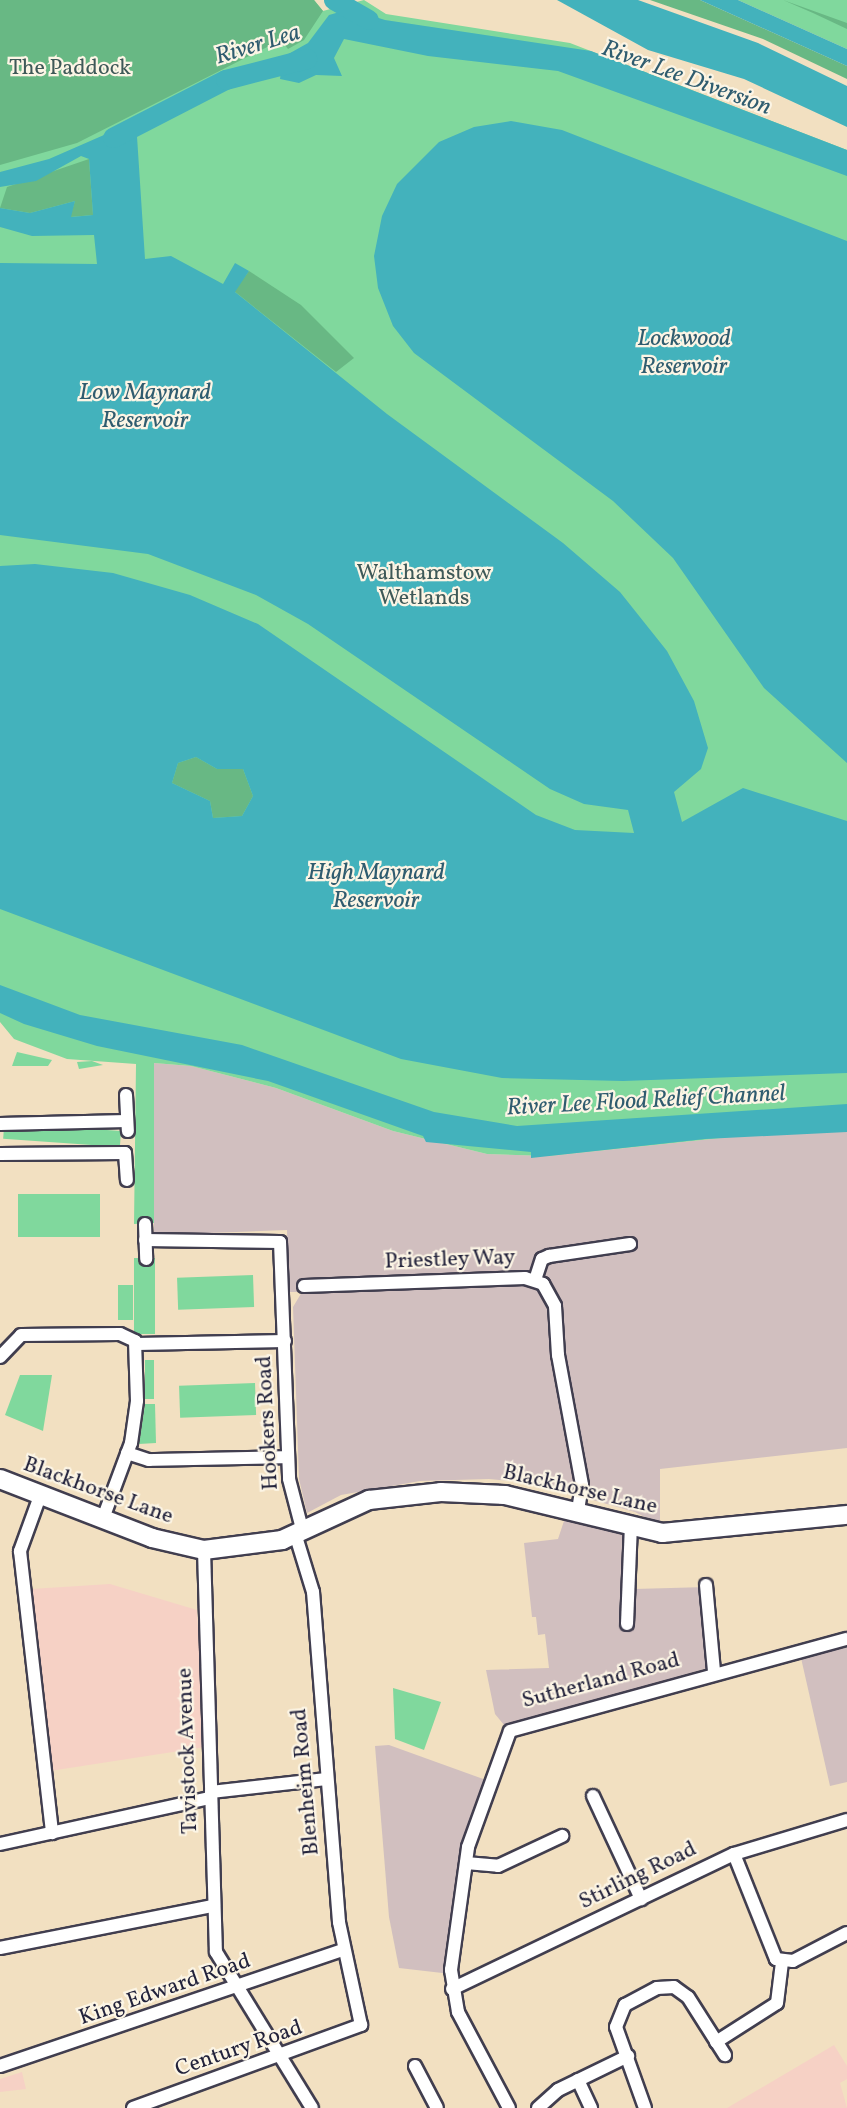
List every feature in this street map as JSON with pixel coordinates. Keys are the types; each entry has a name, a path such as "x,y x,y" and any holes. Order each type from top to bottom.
{"main road":[{"name":"Blackhorse Lane","path":"0,1479 102,1521 204,1550 253,1545 299,1531 363,1501 441,1492 489,1493 578,1510 631,1526 690,1534 847,1515"}],"street":[{"path":"0,1124 128,1126 126,1095"},
{"path":"0,1154 125,1153 127,1180"},
{"path":"145,1224 146,1259"},
{"name":"Hookers Road","path":"145,1240 276,1238 285,1314 288,1457 299,1531"},
{"path":"535,1280 542,1259 549,1256 630,1244"},
{"name":"Priestley Way","path":"304,1286 535,1280 548,1289 555,1306 558,1355 582,1485 578,1510"},
{"path":"0,1357 21,1335 120,1334 137,1344 285,1341"},
{"path":"102,1521 127,1453 137,1401 137,1344"},
{"path":"127,1453 149,1460 288,1457"},
{"path":"40,1496 20,1551 52,1833"},
{"path":"627,1624 631,1526"},
{"name":"Blenheim Road","path":"299,1531 313,1592 326,1779 343,1950 360,2028"},
{"name":"Tavistock Avenue","path":"204,1550 216,1952 237,1987"},
{"path":"706,1585 714,1671"},
{"name":"Sutherland Road","path":"509,2108 458,2012 452,1989 466,1863 506,1737 516,1726 714,1671 847,1639"},
{"path":"0,1845 211,1795 326,1779"},
{"path":"593,1796 641,1899"},
{"path":"734,1854 847,1820"},
{"path":"466,1863 498,1866 562,1836"},
{"name":"Stirling Road","path":"452,1989 734,1854 768,1952 782,1962"},
{"path":"0,1948 213,1906"},
{"path":"716,2042 777,2003 782,1962 847,1933"},
{"name":"King Edward Road","path":"0,2066 343,1950"},
{"path":"645,2108 616,2027 619,2012 666,1986 688,1997 725,2055"},
{"path":"237,1987 312,2108"},
{"name":"Century Road","path":"133,2108 360,2028"},
{"path":"538,2108 578,2080 628,2056"},
{"path":"415,2066 437,2108"},
{"path":"578,2080 591,2108"}],"shaded area":[{"path":"154,1063 191,1066 276,1088 393,1131 487,1154 548,1156 768,1133 847,1131 847,1448 660,1469 660,1525 635,1512 533,1483 489,1479 420,1481 341,1495 307,1513 299,1479 293,1307 302,1292 288,1292 287,1230 154,1235"},
{"path":"565,1518 633,1537 634,1589 707,1587 707,1668 509,1731 495,1714 486,1670 549,1668 545,1634 538,1635 536,1617 532,1617 524,1543 558,1539"},
{"path":"110,1584 197,1610 205,1747 50,1771 31,1589"},
{"path":"847,1645 847,1782 830,1786 801,1658"},
{"path":"389,1745 486,1780 451,1974 399,1968 389,1917 375,1746"},
{"path":"834,2045 847,2066 847,2079 840,2083 847,2108 727,2108"},
{"path":"22,2072 26,2089 0,2092 0,2079"}],"green space":[{"name":"Walthamstow Wetlands","path":"0,0 314,0 323,11 364,0 386,14 570,43 847,150 847,1131 768,1133 548,1156 487,1154 393,1131 276,1088 191,1066 154,1063 154,1223 134,1224 136,1064 67,1059 14,1039 0,1022"},
{"name":"The Paddock","path":"0,0 314,0 323,11 304,40 288,49 281,40 77,143 0,165"},
{"path":"650,0 700,0 847,66 847,79 763,39"},
{"path":"738,0 847,0 847,49 807,31"},
{"path":"783,0 847,23 847,29 813,13"},
{"path":"89,159 93,215 70,217 75,201 30,213 0,208 7,187"},
{"path":"249,271 301,305 354,358 336,372 234,291"},
{"path":"196,757 217,769 243,769 253,796 242,816 213,818 210,801 172,783 178,763"},
{"path":"17,1052 52,1060 48,1066 12,1066"},
{"path":"92,1061 103,1065 79,1069 77,1062"},
{"path":"4,1123 121,1131 120,1147 3,1139"},
{"path":"18,1194 100,1194 100,1237 18,1237"},
{"path":"134,1258 155,1258 155,1334 134,1334"},
{"path":"253,1275 254,1307 178,1310 177,1278"},
{"path":"118,1285 133,1285 133,1320 118,1320"},
{"path":"145,1360 154,1360 154,1399 145,1399"},
{"path":"20,1375 52,1375 43,1431 5,1415"},
{"path":"255,1383 256,1415 180,1418 179,1386"},
{"path":"145,1404 155,1404 156,1443 139,1444"},
{"path":"393,1688 441,1702 424,1750 395,1739"}],"water":[{"path":"557,0 638,0 758,43 847,86 847,127 744,79 648,50"},
{"path":"700,0 738,0 847,49 847,66"},
{"path":"350,9 385,20 591,51 847,150 847,176 558,71 428,56 344,39 334,58 342,76 316,75 299,83 280,79 283,57 308,43 329,15"},
{"path":"136,121 145,259 171,256 223,284 235,263 249,271 235,292 387,414 563,543 620,592 667,651 694,701 708,748 701,769 674,792 682,822 743,788 847,821 847,1073 623,1081 502,1078 401,1059 0,909 0,566 35,564 113,573 190,595 258,624 536,815 575,830 634,833 628,810 584,804 550,789 308,624 256,595 148,554 0,535 0,263 97,264 94,235 32,236 0,227 0,208 30,213 75,201 71,217 93,215 89,159 81,156 36,181 0,187 0,172 49,159","holes":["196,757 217,769 243,769 253,796 242,816 213,818 210,801 172,783 178,763"]},
{"name":"Lockwood Reservoir","path":"511,121 562,130 847,241 847,763 764,688 673,558 613,501 414,353 393,326 378,288 374,256 382,216 397,184 439,142 474,127"},
{"path":"0,985 80,1015 242,1045 434,1112 517,1126 847,1104 847,1132 705,1139 531,1158 531,1152 426,1142 423,1136 268,1081 97,1046 24,1024 0,1013"}],"waterway":[{"name":"River Lee Diversion","path":"334,0 369,20"},
{"name":"River Lea","path":"113,138 226,80 307,59"}],"water label":[{"name":"Low Maynard Reservoir","path":"145,408"},
{"name":"High Maynard Reservoir","path":"376,888"},
{"name":"River Lee Flood Relief Channel","path":"646,1102"}]}
